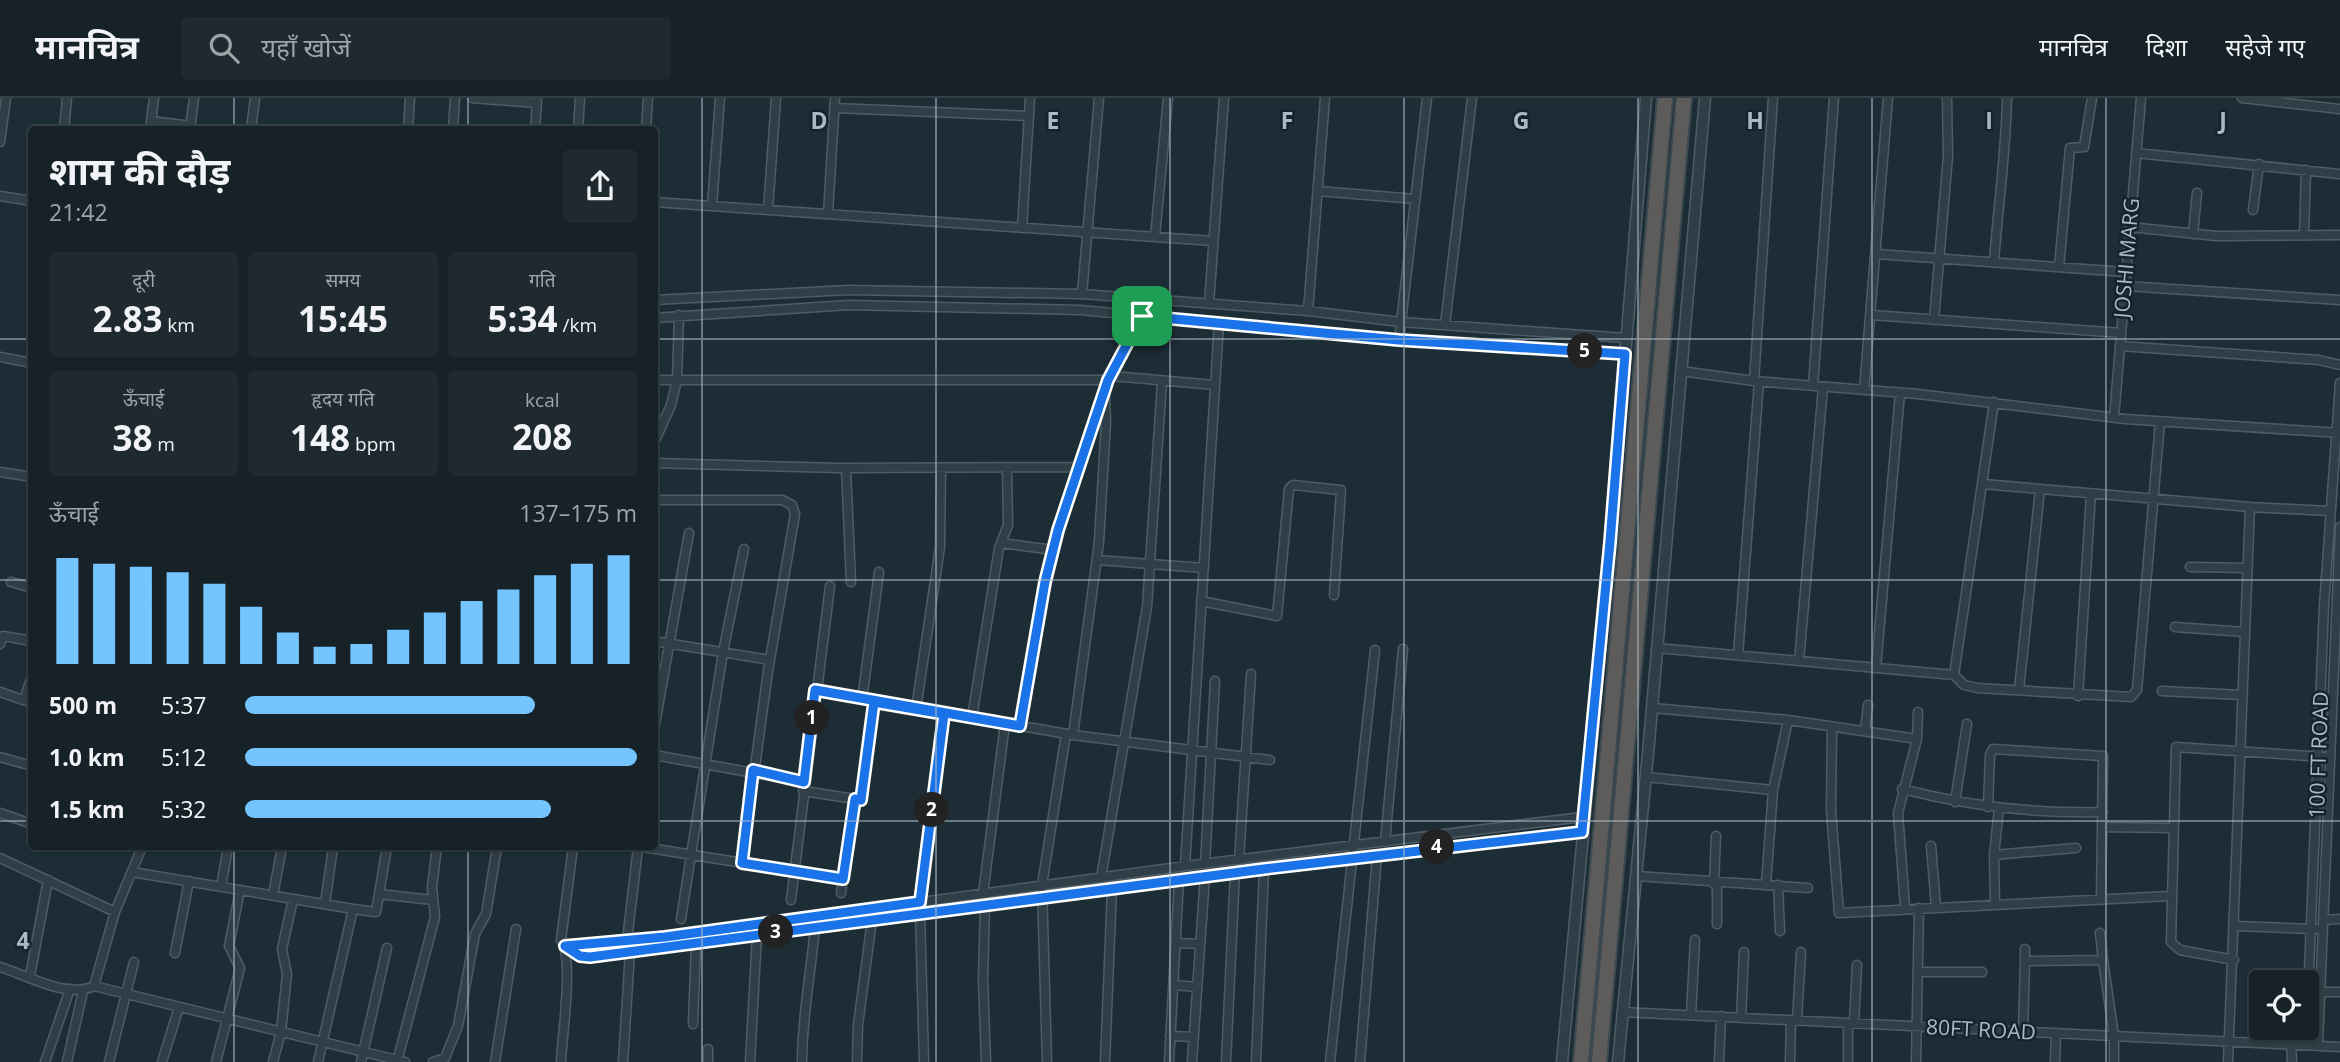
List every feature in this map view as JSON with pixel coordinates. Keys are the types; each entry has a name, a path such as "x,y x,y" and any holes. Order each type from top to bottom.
{"highway":[{"path":"1581,1062 1665,98"},
{"path":"1599,1062 1684,98"}],"street":[{"path":"0,142 6,98"},
{"path":"64,126 67,98"},
{"path":"150,125 154,98"},
{"path":"190,126 194,98"},
{"path":"252,126 255,98"},
{"path":"408,126 410,98"},
{"path":"453,126 455,98"},
{"path":"472,98 537,101 535,126"},
{"path":"578,126 580,98"},
{"path":"646,126 648,98"},
{"path":"712,206 720,98"},
{"path":"768,210 776,98"},
{"path":"828,214 835,98"},
{"path":"1023,228 1030,98"},
{"path":"1082,295 1099,98"},
{"path":"1155,237 1168,98"},
{"path":"1209,304 1224,98"},
{"path":"1308,312 1325,98"},
{"path":"1399,340 1427,98"},
{"path":"1445,325 1472,98"},
{"path":"1562,1062 1582,817 1610,542 1646,98"},
{"path":"1618,1062 1706,98"},
{"path":"1738,655 1773,98"},
{"path":"1812,386 1835,98"},
{"path":"1864,390 1888,98"},
{"path":"1934,320 1948,156 1947,98"},
{"path":"1994,262 2001,172 2005,155 2007,98"},
{"path":"2059,267 2070,148 2084,147 2092,98"},
{"name":"JOSHI MARG","path":"2115,418 2141,98"},
{"path":"2242,98 2340,109"},
{"path":"834,108 1029,116"},
{"path":"2136,153 2340,174"},
{"path":"2253,210 2259,164"},
{"path":"2304,236 2305,170"},
{"path":"1318,191 1415,199"},
{"path":"2193,234 2197,194"},
{"path":"0,196 28,200"},
{"path":"658,202 1213,241"},
{"path":"2130,227 2260,238 2340,235"},
{"path":"1877,254 2126,272"},
{"path":"2125,286 2340,300"},
{"path":"1625,354 1399,340 1080,310 849,305 659,317 658,300 848,290 1082,295 1626,338"},
{"path":"658,434 671,405 677,380 679,315"},
{"path":"1872,315 2121,333"},
{"path":"1020,726 1053,550 1105,390 1142,316"},
{"path":"1185,866 1219,323"},
{"path":"2120,346 2319,360 2340,365"},
{"path":"0,357 28,362"},
{"path":"1681,371 1757,382 1994,402 2115,418 2337,433"},
{"path":"658,380 1110,378 1215,385"},
{"path":"1101,878 1147,607 1162,382"},
{"name":"100 FT ROAD","path":"2306,1044 2329,511 2340,383"},
{"path":"1799,661 1823,387"},
{"path":"1047,1062 1045,898 1042,885 1070,735 1097,560 1107,422 1105,390"},
{"path":"1876,668 1900,393"},
{"path":"1954,675 1994,402"},
{"path":"1657,648 1954,675 1964,685 2078,696 2131,697 2137,692 2160,422"},
{"path":"658,463 846,468 1079,467"},
{"path":"846,468 851,582"},
{"path":"916,709 940,547 941,468"},
{"path":"972,718 1001,543 1009,525 1007,469"},
{"path":"0,472 28,476"},
{"path":"1983,484 2250,507 2329,511"},
{"path":"1202,601 1277,616 1289,489 1293,485 1341,490 1334,595"},
{"path":"2018,690 2040,489"},
{"path":"2078,696 2091,494"},
{"path":"658,500 782,500 792,505 795,514 753,770 742,863"},
{"path":"2228,1062 2250,507"},
{"path":"2318,1044 2340,527"},
{"path":"658,707 690,533"},
{"path":"1001,543 1053,550"},
{"path":"681,919 723,652 744,549"},
{"path":"1097,560 1204,568"},
{"path":"2190,567 2247,568"},
{"path":"862,700 879,572"},
{"path":"10,582 28,587"},
{"path":"790,900 796,871 815,690 830,586"},
{"path":"2175,627 2245,632"},
{"path":"0,644 3,636 28,640"},
{"path":"658,642 770,660"},
{"path":"1385,842 1403,649"},
{"path":"1330,1062 1375,650"},
{"path":"1239,860 1251,674"},
{"path":"1205,864 1215,681"},
{"path":"815,690 1070,735 1270,760"},
{"path":"2162,691 2242,695"},
{"path":"0,692 28,702"},
{"path":"658,756 753,770 861,800 874,702"},
{"path":"1865,731 1868,705"},
{"path":"1652,708 1787,720 1917,738"},
{"path":"1905,907 1898,846 1898,813 1917,738 1918,712"},
{"path":"920,902 944,714"},
{"path":"1766,885 1773,790 1787,720"},
{"path":"983,894 1005,724"},
{"path":"1955,802 1967,724"},
{"path":"1832,727 1831,810 1839,913 1905,907 2170,896"},
{"path":"2234,960 2173,947 2170,896 2176,747 2330,758"},
{"path":"1989,807 1990,755 1998,748 2103,755 2101,900"},
{"path":"0,757 28,765"},
{"path":"1646,777 1773,790"},
{"path":"1902,789 1989,807 2103,812"},
{"path":"841,893 855,799"},
{"path":"1995,905 1994,855 1999,808"},
{"path":"0,813 28,823"},
{"path":"565,946 627,941 1185,866 1582,817"},
{"path":"2103,827 2174,828"},
{"path":"573,850 561,940 580,956 630,952 1235,872 1582,832"},
{"path":"1716,836 1717,924"},
{"path":"1931,846 1936,907"},
{"path":"1994,855 2076,848"},
{"path":"94,986 116,912 142,850"},
{"path":"221,887 227,850"},
{"path":"274,895 282,850"},
{"path":"325,904 333,850"},
{"path":"132,872 376,912 386,850"},
{"path":"0,967 70,989 83,991 94,986 400,1061 435,917 433,900 437,850"},
{"path":"433,1062 445,1058 458,1026 475,934 486,914 497,850"},
{"path":"627,941 640,850"},
{"path":"658,850 843,879"},
{"path":"1360,1062 1377,855"},
{"path":"0,858 116,912"},
{"path":"1256,1062 1264,869"},
{"path":"1226,1062 1235,872"},
{"path":"1192,1062 1205,876"},
{"path":"1637,876 1716,884 1808,888"},
{"path":"30,976 48,880"},
{"path":"1169,1062 1179,880"},
{"path":"175,953 189,881"},
{"path":"1778,885 1780,931"},
{"path":"1105,1062 1112,888"},
{"path":"216,1062 240,968 229,946 240,890"},
{"path":"379,894 433,900"},
{"path":"273,1062 281,1032 287,968 282,949 293,899"},
{"path":"985,905 983,979 986,1062"},
{"path":"1916,1062 1919,908"},
{"path":"318,1062 353,909"},
{"path":"920,913 924,1062"},
{"path":"2323,919 2340,919"},
{"path":"857,1062 858,1025 872,920"},
{"path":"2235,926 2322,930"},
{"path":"802,1062 803,1019 808,1002 815,927"},
{"path":"495,1062 516,929"},
{"path":"2100,933 2114,1062"},
{"path":"750,1062 757,935"},
{"path":"1691,1015 1695,940"},
{"path":"693,1024 695,943"},
{"path":"1176,943 1200,944"},
{"path":"561,1062 565,946"},
{"path":"361,1062 387,948"},
{"path":"2023,1032 2025,949"},
{"path":"623,1062 630,952"},
{"path":"1741,1018 1744,952"},
{"path":"1790,1062 1801,953"},
{"path":"2025,961 2103,960"},
{"path":"109,1062 134,962"},
{"path":"1848,1062 1857,965"},
{"path":"1918,972 1982,972"},
{"path":"1174,985 1197,987"},
{"path":"45,1062 70,989"},
{"path":"67,1062 83,991"},
{"path":"2320,992 2340,992"},
{"path":"162,1062 179,1007"},
{"name":"80FT ROAD","path":"1622,1012 2340,1047"},
{"path":"1719,1062 1721,1016"},
{"path":"2055,1062 2056,1033"},
{"path":"1170,1036 1194,1037"},
{"path":"2291,1043 2292,1062"},
{"path":"708,1049 708,1062"}],"route":[{"path":"1142,316 1108,380 1058,530 1045,582 1020,726 916,709 836,696 815,690 804,782 753,770 742,863 843,879 855,799 861,800 874,702 944,714 920,902 665,937 565,946 580,956 590,957 1112,888 1486,841 1582,832 1625,354 1445,344 1142,316"}]}
